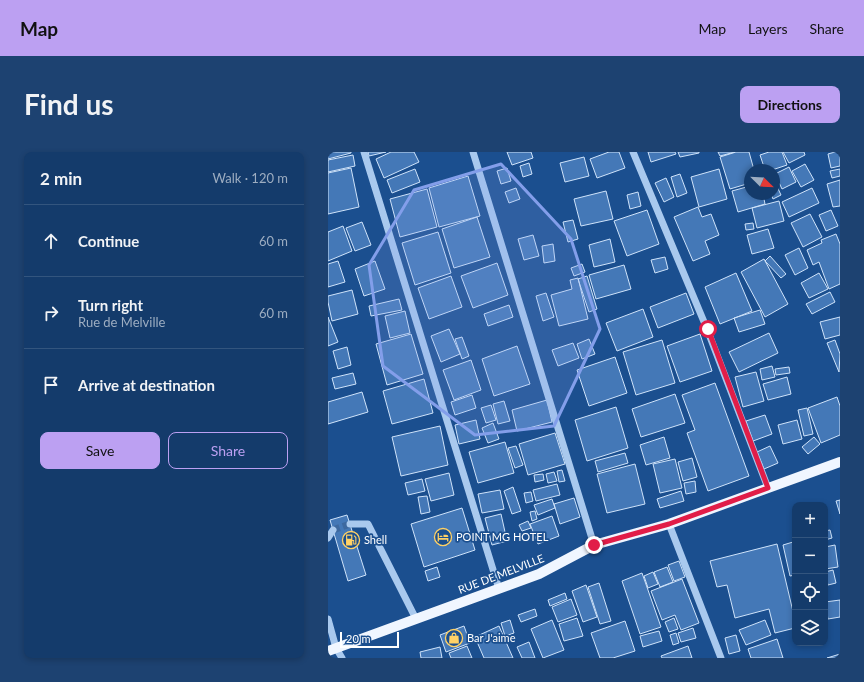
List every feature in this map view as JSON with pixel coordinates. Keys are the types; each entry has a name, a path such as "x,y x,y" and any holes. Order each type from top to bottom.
{"main road":[{"name":"RUE DE MELVILLE","path":"332,650 540,574 594,545 669,524 840,462"}],"street":[{"path":"364,152 499,589"},
{"path":"473,152 594,545"},
{"path":"634,152 708,329 768,488"},
{"path":"350,524 368,524 416,619"},
{"path":"669,524 721,658"},
{"path":"328,538 333,530"},
{"path":"328,619 332,650 342,658"}],"highlighted area":[{"path":"501,164 571,239 600,329 554,426 475,435 383,366 369,265 414,190"}],"building":[{"path":"328,152 351,152 351,153 328,159"},
{"path":"368,152 386,152 369,156"},
{"path":"391,152 414,152 419,162 384,178 376,159"},
{"path":"507,152 531,152 533,158 512,165"},
{"path":"609,152 619,152 625,168 597,178 590,159"},
{"path":"648,152 675,152 676,154 651,162"},
{"path":"678,152 699,152 699,153 680,157"},
{"path":"718,152 735,152 720,156"},
{"path":"736,152 749,152 752,164 744,164 744,185 730,189 720,157"},
{"path":"769,152 782,152 787,165 780,167 780,164 763,164 760,155"},
{"path":"783,152 804,152 805,155 789,163"},
{"path":"840,152 840,166 831,168 828,154"},
{"path":"353,155 355,166 328,172 328,160"},
{"path":"584,157 589,176 565,182 560,163"},
{"path":"529,163 532,174 523,177 520,166"},
{"path":"805,164 814,180 801,187 792,171"},
{"path":"789,167 796,182 782,189 780,185 780,172"},
{"path":"351,168 359,207 328,214 328,173"},
{"path":"507,168 511,181 501,184 497,171"},
{"path":"415,169 420,182 392,193 387,180"},
{"path":"719,169 727,199 699,207 691,177"},
{"path":"840,169 840,176 832,178 830,171"},
{"path":"680,174 687,193 677,197 671,177"},
{"path":"468,176 480,216 439,227 429,188"},
{"path":"666,178 674,197 664,202 655,183"},
{"path":"840,180 840,206 833,207 827,184"},
{"path":"516,188 520,199 509,203 505,192"},
{"path":"744,188 744,200 764,200 765,204 738,212 732,191"},
{"path":"812,188 819,203 789,217 782,202"},
{"path":"427,189 437,227 400,237 390,199"},
{"path":"606,191 613,219 581,226 574,199"},
{"path":"638,192 641,206 630,209 627,195"},
{"path":"779,201 784,221 757,228 752,208"},
{"path":"698,207 702,217 711,214 719,235 705,241 710,254 693,261 674,217"},
{"path":"647,210 659,244 627,256 614,221"},
{"path":"831,210 838,226 826,231 819,215"},
{"path":"810,214 822,237 803,247 791,223"},
{"path":"477,217 490,257 454,268 442,229"},
{"path":"573,220 578,239 568,242 563,222"},
{"path":"362,222 371,245 355,251 346,228"},
{"path":"753,223 754,229 746,230 745,224"},
{"path":"343,226 352,251 328,261 328,232"},
{"path":"768,229 774,248 752,254 747,235"},
{"path":"438,232 451,273 415,285 402,243"},
{"path":"836,234 840,244 840,284 829,289 819,262 813,265 807,250 822,243 821,240"},
{"path":"533,235 539,256 524,260 518,239"},
{"path":"610,239 615,262 594,267 589,245"},
{"path":"553,244 555,261 544,263 542,246"},
{"path":"799,248 808,268 795,275 785,255"},
{"path":"770,256 786,274 781,278 765,261"},
{"path":"665,257 668,269 655,273 651,260"},
{"path":"764,259 788,304 765,317 741,272"},
{"path":"338,261 345,282 328,287 328,264"},
{"path":"375,261 385,289 364,296 355,269"},
{"path":"497,263 508,295 473,308 461,276"},
{"path":"582,264 585,272 574,276 571,268"},
{"path":"624,265 631,289 596,299 589,275"},
{"path":"736,273 752,311 720,324 705,287"},
{"path":"819,273 828,289 809,298 801,283"},
{"path":"451,276 462,307 429,319 418,288"},
{"path":"587,276 597,309 589,312 578,279"},
{"path":"578,278 588,319 559,326 551,295 572,289 570,280"},
{"path":"352,290 358,314 332,321 328,296"},
{"path":"830,292 835,302 812,314 806,304"},
{"path":"546,293 554,317 543,321 536,296"},
{"path":"686,293 694,314 658,328 650,307"},
{"path":"399,299 402,310 371,316 369,306"},
{"path":"509,305 513,317 488,326 484,314"},
{"path":"643,309 653,337 617,351 606,323"},
{"path":"760,310 765,324 739,332 734,318"},
{"path":"405,311 410,333 390,338 385,316"},
{"path":"328,317 338,342 328,346"},
{"path":"840,317 840,335 825,339 820,322"},
{"path":"449,329 460,354 441,362 431,336"},
{"path":"769,333 778,353 739,372 729,352"},
{"path":"411,334 423,374 387,385 376,344"},
{"path":"700,334 712,371 680,382 667,346"},
{"path":"462,337 469,356 462,359 455,339"},
{"path":"589,339 595,354 582,359 577,344"},
{"path":"662,340 675,383 636,395 623,352"},
{"path":"835,340 840,354 839,372 827,343"},
{"path":"573,343 579,358 558,366 552,350"},
{"path":"517,346 530,384 494,396 482,359"},
{"path":"347,347 351,365 338,369 333,351"},
{"path":"615,357 627,393 589,406 577,370"},
{"path":"471,360 481,390 454,400 443,370"},
{"path":"772,366 775,377 762,380 760,369"},
{"path":"789,367 790,373 776,375 775,369"},
{"path":"756,372 764,401 743,407 735,377"},
{"path":"353,373 356,384 335,389 332,378"},
{"path":"787,377 791,394 768,400 763,384"},
{"path":"424,379 433,413 392,424 383,391"},
{"path":"715,383 749,476 708,491 687,433 695,430 682,395"},
{"path":"362,392 368,412 328,424 328,402"},
{"path":"675,394 685,423 641,437 632,409"},
{"path":"472,395 476,408 455,415 451,402"},
{"path":"837,397 840,406 840,435 821,443 808,408"},
{"path":"547,400 552,422 517,431 512,410"},
{"path":"504,401 510,421 498,424 493,404"},
{"path":"491,405 496,420 486,423 481,408"},
{"path":"616,407 628,448 587,461 575,420"},
{"path":"807,408 813,434 804,436 798,410"},
{"path":"765,415 772,434 753,441 746,421"},
{"path":"476,420 480,439 459,444 455,425"},
{"path":"797,420 802,439 783,444 778,425"},
{"path":"493,423 499,439 488,443 482,428"},
{"path":"440,426 448,465 401,476 392,437"},
{"path":"555,433 565,464 528,475 519,444"},
{"path":"664,437 670,458 646,465 640,445"},
{"path":"814,437 820,444 808,454 802,447"},
{"path":"505,442 514,473 478,483 469,452"},
{"path":"516,446 523,465 515,468 508,448"},
{"path":"770,446 778,463 764,469 757,452"},
{"path":"625,453 628,463 598,472 595,461"},
{"path":"692,458 697,477 683,481 678,462"},
{"path":"675,459 682,488 660,493 653,464"},
{"path":"635,464 645,504 607,513 597,474"},
{"path":"562,470 565,481 559,482 557,471"},
{"path":"554,472 557,481 548,483 546,474"},
{"path":"449,473 454,495 431,501 425,479"},
{"path":"543,474 544,480 535,482 534,475"},
{"path":"422,479 425,491 408,495 405,483"},
{"path":"695,481 696,492 686,494 684,483"},
{"path":"557,484 560,495 536,501 533,490"},
{"path":"513,487 521,511 512,514 504,491"},
{"path":"500,490 504,509 482,513 478,494"},
{"path":"681,491 684,501 660,508 657,499"},
{"path":"531,492 533,501 526,503 524,493"},
{"path":"427,496 430,512 421,514 418,497"},
{"path":"574,498 580,517 560,524 554,504"},
{"path":"552,499 555,508 538,515 534,505"},
{"path":"840,500 840,514 836,501"},
{"name":"POINT MG HOTEL","path":"462,508 475,550 424,567 411,524"},
{"path":"535,511 537,519 532,521 530,512"},
{"path":"501,514 507,541 492,545 485,518"},
{"path":"347,515 366,575 348,581 330,520"},
{"path":"552,516 559,536 538,544 530,524"},
{"path":"528,521 531,528 522,531 519,525"},
{"path":"828,530 830,530 832,538 828,539 828,538"},
{"path":"792,542 792,576 790,576 783,545"},
{"path":"777,544 792,607 792,629 775,633 769,609 735,618 727,585 717,587 710,561"},
{"path":"835,545 838,567 828,569 828,546"},
{"path":"679,561 685,577 674,581 668,565"},
{"path":"437,567 440,577 428,581 425,571"},
{"path":"667,567 673,582 660,587 654,572"},
{"path":"833,570 836,583 828,585 828,571"},
{"path":"653,572 658,584 648,588 644,576"},
{"path":"642,573 661,627 640,634 622,581"},
{"path":"682,579 699,623 681,630 675,615 662,620 651,591"},
{"path":"599,583 611,621 600,624 588,587"},
{"path":"586,585 597,617 583,622 572,591"},
{"path":"565,593 567,599 550,606 548,600"},
{"path":"571,599 577,615 558,622 552,607"},
{"path":"840,600 840,617 828,619 828,602"},
{"path":"535,609 537,616 521,622 518,615"},
{"path":"577,618 583,636 564,641 559,624"},
{"path":"674,618 678,629 669,632 665,622"},
{"path":"510,620 514,633 505,636 501,623"},
{"path":"552,620 564,650 543,658 531,629"},
{"path":"765,620 771,635 746,645 739,630"},
{"path":"625,621 635,651 613,658 600,658 591,633"},
{"path":"464,626 470,643 446,652 440,635"},
{"path":"499,626 513,658 484,658 475,637"},
{"path":"693,628 696,638 681,642 678,633"},
{"path":"659,631 662,641 643,647 640,636"},
{"path":"676,633 679,643 673,645 670,635"},
{"path":"736,635 740,651 729,654 725,638"},
{"path":"777,639 783,658 751,658 748,649"},
{"path":"529,642 535,658 522,658 517,647"},
{"path":"467,646 472,658 451,658 449,653"},
{"path":"688,646 692,658 662,658 661,656"},
{"path":"440,647 442,658 421,658 420,652"},
{"path":"840,654 840,658 827,658"}],"tunnel":[{"path":"333,530 350,524"}],"place":[{"name":"POINT MG HOTEL","path":"443,537"},
{"name":"Shell","path":"351,540"},
{"name":"Bar J'aime","path":"454,638"}],"route":[{"path":"594,545 669,524 768,488 708,329"}]}
